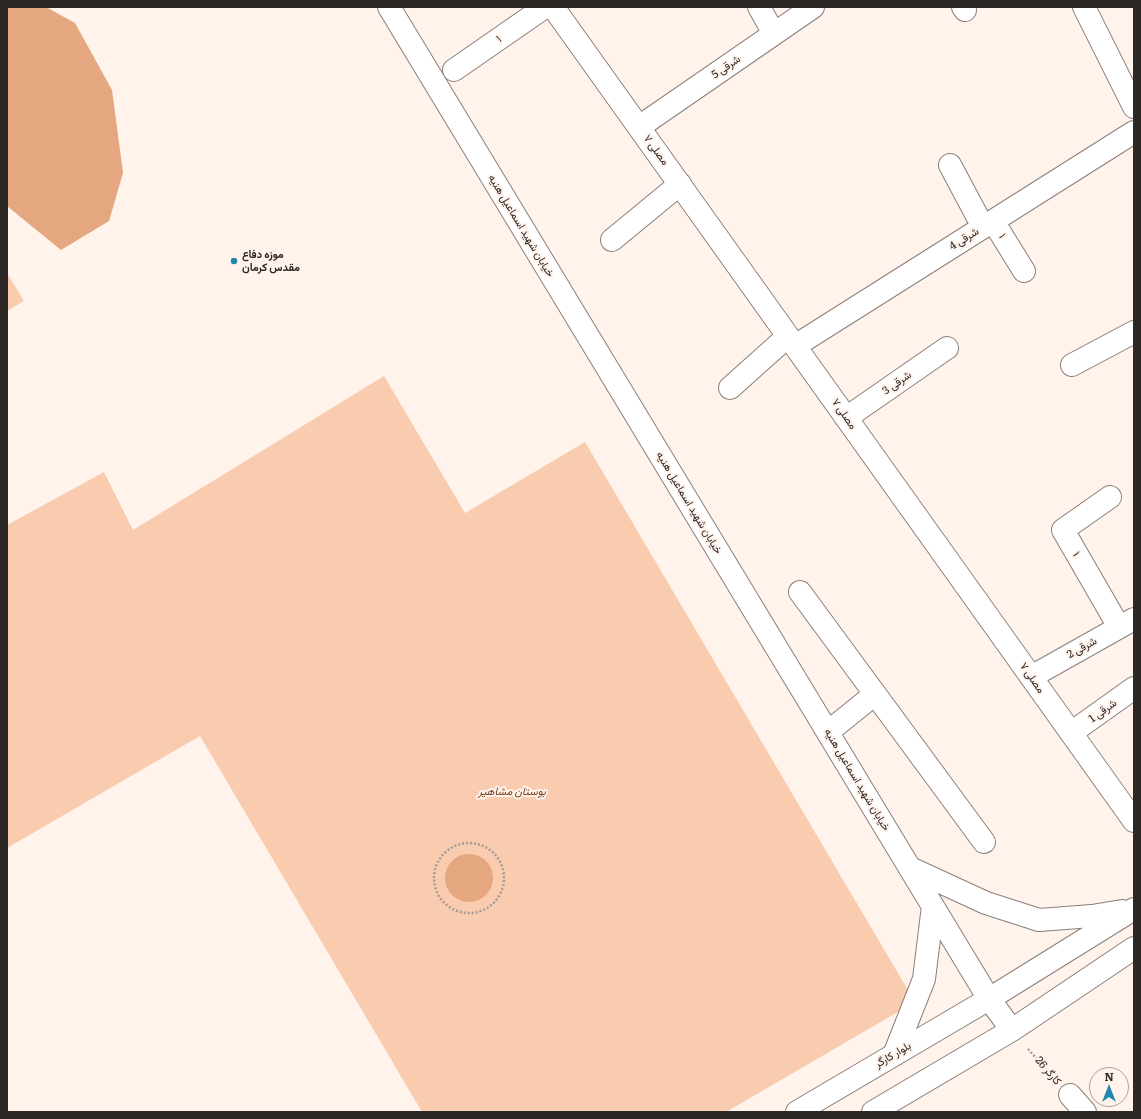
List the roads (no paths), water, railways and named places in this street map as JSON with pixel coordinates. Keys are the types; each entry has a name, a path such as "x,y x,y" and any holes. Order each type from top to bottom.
{"street":[{"name":"خیابان شهید اسماعیل هنیه","path":"389,7 989,999"},
{"name":"۱","path":"454,70 545,7"},
{"name":"مصلی ۷","path":"554,7 1134,821"},
{"path":"759,7 774,34"},
{"name":"شرقی 5","path":"639,127 813,7"},
{"path":"1084,7 1134,106"},
{"name":"شرقی 4","path":"730,388 791,341 988,224 1134,132"},
{"name":"۱","path":"950,165 988,224 1024,271"},
{"path":"612,240 680,184"},
{"path":"1072,365 1134,332"},
{"name":"شرقی 3","path":"846,418 947,348"},
{"name":"۱","path":"1110,497 1063,530 1127,623"},
{"path":"800,592 984,842"},
{"name":"شرقی 2","path":"1031,677 1127,623"},
{"name":"شرقی 1","path":"1071,733 1134,688"},
{"path":"828,732 875,694"},
{"path":"910,868 986,903 1039,920 1092,916 1134,909"},
{"path":"894,1055 924,979 933,906"},
{"name":"بلوار کارگر","path":"797,1112 989,999 1134,909"},
{"path":"873,1112 1012,1030 1134,948"},
{"path":"989,999 1012,1030"},
{"name":"کارگر 26","path":"1070,1095 1085,1112"}],"place":[{"name":"موزه دفاع مقدس کرمان","path":"234,261"}],"park label":[{"name":"بوستان مشاهیر","path":"512,792"}]}
